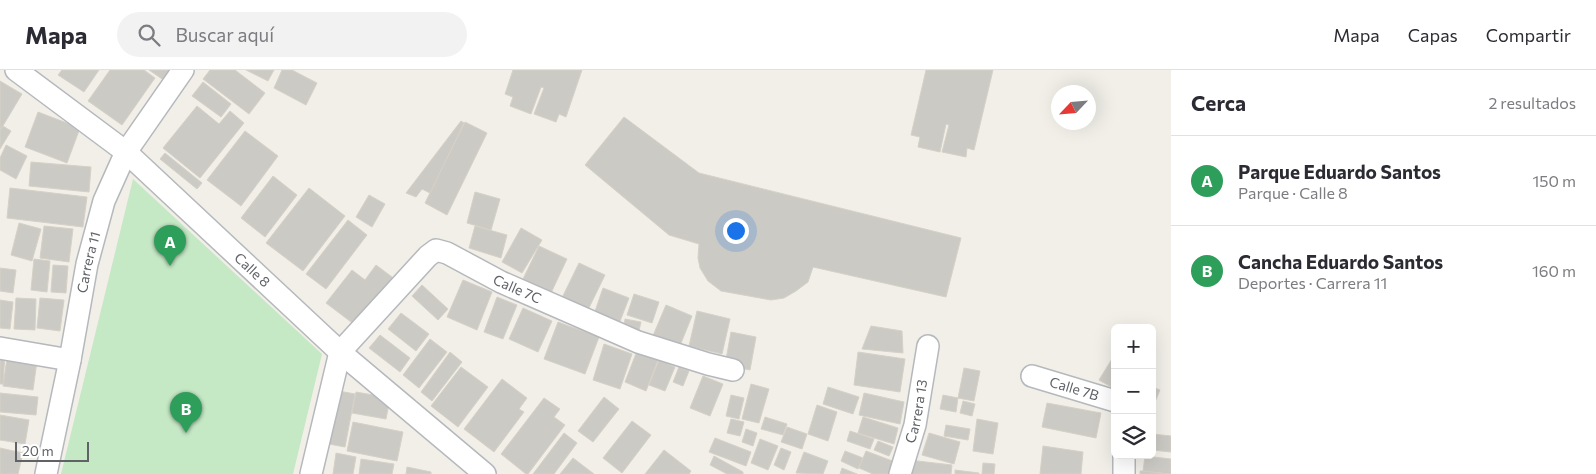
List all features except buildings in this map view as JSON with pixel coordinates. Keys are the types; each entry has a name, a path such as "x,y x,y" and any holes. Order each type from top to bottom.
{"street":[{"name":"Calle 8","path":"16,70 126,152 340,352 485,474"},
{"name":"Carrera 11","path":"46,474 70,360 87,264 104,201 126,152 183,70"},
{"name":"Calle 7C","path":"340,352 428,256 436,250 447,253 500,282 638,342 733,370"},
{"name":"Carrera 13","path":"900,474 915,425 928,346"},
{"path":"0,348 70,360"},
{"path":"311,474 340,352"},
{"name":"Calle 7B","path":"1032,376 1111,400"},
{"path":"1124,459 1124,474"}],"green space":[{"path":"133,179 322,354 293,474 61,474"}],"place":[{"name":"Parque Eduardo Santos","path":"170,266"},
{"name":"Cancha Eduardo Santos","path":"186,433"}]}
